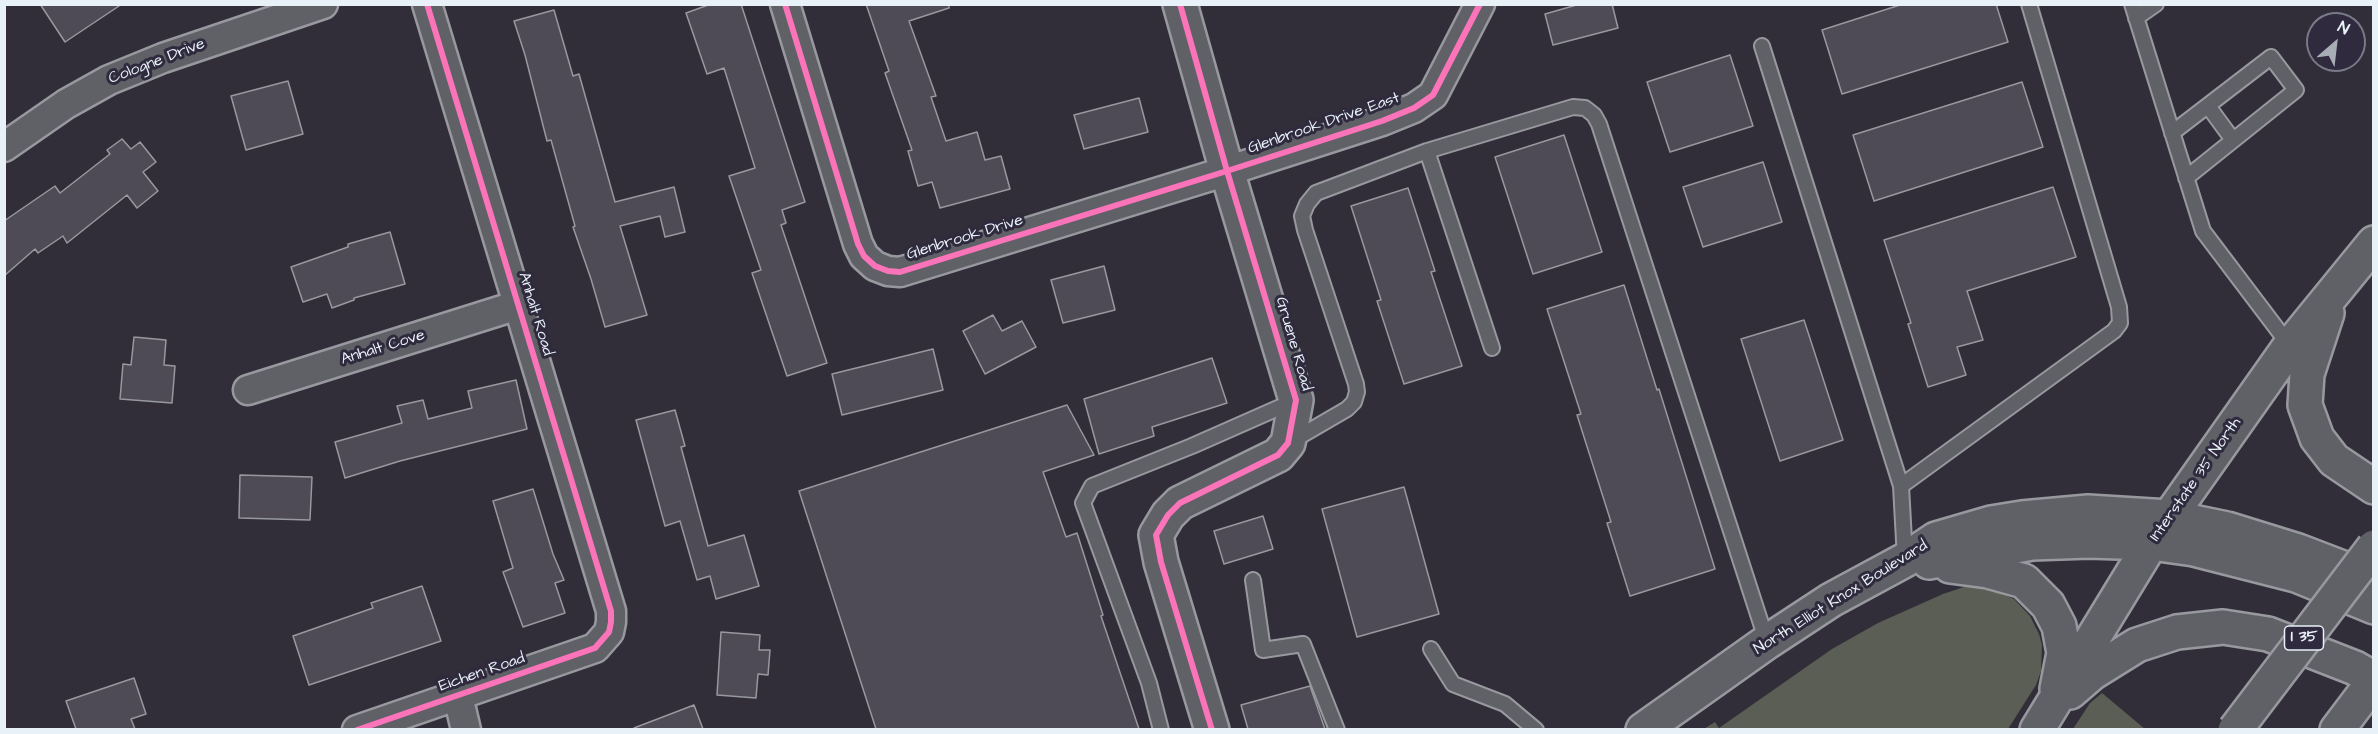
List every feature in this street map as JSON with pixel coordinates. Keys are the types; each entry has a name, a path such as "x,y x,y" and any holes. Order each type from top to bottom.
{"main road":[{"name":"Gruene Road","path":"1180,4 1227,171 1296,400 1288,443"},
{"name":"Interstate 35 North","path":"2045,717 2160,530 2290,346 2373,243"},
{"path":"2341,281 2321,328 2307,374 2305,405 2317,438 2334,460 2373,487"},
{"path":"1212,729 1161,562 1156,535 1168,515 1180,503 1278,455 1288,443"},
{"name":"North Elliot Knox Boulevard","path":"1643,729 1831,600 1917,561 1936,539 2022,518 2088,512 2160,530 2204,551 2296,575 2373,607"},
{"name":"North Elliot Knox Boulevard","path":"2160,530 2237,532 2298,551 2373,580"},
{"name":"I 35","path":"2235,729 2373,547"},
{"path":"1917,561 1988,571 2024,581 2049,605 2059,626 2064,653 2045,717"},
{"path":"2045,717 2092,673 2137,645 2177,632 2223,627 2268,634 2355,668 2373,680 2337,729"}],"street":[{"name":"Cologne Drive","path":"4,147 66,104 109,80 163,58 323,4"},
{"name":"Anhalt Road","path":"428,4 611,612 609,632"},
{"name":"Glenbrook Drive","path":"785,4 858,243 864,256 875,266 888,272 900,272 1227,171"},
{"name":"Glenbrook Drive East","path":"1227,171 1382,122 1425,102 1433,95 1480,4"},
{"name":"Anhalt Cove","path":"248,390 518,306"},
{"name":"Eichen Road","path":"357,729 595,648 609,632"},
{"path":"458,696 466,729"}],"lane":[{"path":"1901,486 2114,331 2120,323 2120,307 2029,4"},
{"path":"2157,4 2134,11 2203,231 2290,346"},
{"path":"1762,46 1901,486 1917,561"},
{"path":"2172,133 2271,57 2296,90 2186,178"},
{"path":"2208,106 2233,140"},
{"path":"1288,443 1347,410 1354,402 1357,392 1302,216 1307,204 1316,193 1426,151 1573,107 1585,108 1594,115 1767,642"},
{"path":"1426,151 1492,348"},
{"path":"1161,729 1149,683 1083,503 1092,486 1192,446 1296,400"},
{"path":"1253,580 1263,650 1303,644 1337,729"},
{"path":"1431,649 1453,684 1505,704 1536,729"}],"shaded area":[{"path":"1967,586 1991,588 2014,599 2030,616 2039,634 2042,645 2041,671 2036,685 2008,729 1702,730 1715,722 1719,728 1832,649 1878,623 1943,594"},
{"path":"2102,693 2145,729 2073,729 2090,703"}],"building":[{"path":"40,4 122,4 65,42"},
{"path":"711,4 741,4 805,202 782,210 786,223 781,225 827,363 787,376 752,273 761,270 729,176 755,168 724,68 707,74 686,13"},
{"path":"866,4 949,4 949,8 909,21 936,96 931,97 946,141 977,132 985,160 1001,156 1010,189 940,208 932,182 918,186 908,151 912,150 885,73 889,71"},
{"path":"1580,4 1612,4 1618,28 1553,45 1545,14"},
{"path":"1903,4 1996,4 2008,42 1842,94 1822,30"},
{"path":"554,10 573,76 579,74 615,202 674,187 685,232 665,237 660,216 620,226 647,315 605,327 573,227 575,226 551,140 547,141 514,21"},
{"path":"1730,55 1753,126 1670,152 1647,82"},
{"path":"288,81 303,134 246,150 231,96"},
{"path":"2022,82 2043,147 1874,201 1853,135"},
{"path":"1139,98 1148,132 1084,149 1074,115"},
{"path":"1564,135 1602,252 1533,274 1495,157"},
{"path":"122,139 131,149 140,142 156,162 143,172 158,191 137,208 127,195 67,243 63,236 38,253 35,249 4,276 4,221 55,186 60,193 110,154 107,150"},
{"path":"1763,162 1782,222 1703,247 1683,187"},
{"path":"2053,187 2076,257 1967,291 1983,340 1957,347 1966,375 1928,387 1908,324 1911,323 1884,240"},
{"path":"1408,188 1435,271 1431,272 1462,366 1404,384 1377,301 1381,300 1351,206"},
{"path":"390,232 405,284 354,298 354,300 332,308 327,294 303,302 291,267 348,247 348,244"},
{"path":"1104,266 1115,310 1063,323 1051,280"},
{"path":"1624,285 1715,569 1630,596 1607,523 1611,522 1577,415 1581,414 1547,309"},
{"path":"993,315 1002,331 1022,321 1036,347 985,374 963,331"},
{"path":"1804,320 1843,440 1780,461 1741,339"},
{"path":"134,337 166,340 164,365 175,366 172,403 120,399 123,364 131,365"},
{"path":"933,349 943,390 842,415 832,374"},
{"path":"1212,358 1227,403 1152,427 1154,436 1099,454 1084,399"},
{"path":"516,380 527,429 400,461 345,478 335,442 402,423 397,406 423,400 428,419 472,408 468,391"},
{"path":"1067,405 1094,455 1043,472 1066,537 1077,533 1103,615 1101,616 1139,729 876,729 799,491"},
{"path":"675,410 685,446 681,447 708,546 744,535 759,586 716,599 710,576 697,580 680,521 665,526 636,420"},
{"path":"240,475 312,477 310,520 239,518"},
{"path":"1404,487 1439,614 1357,637 1322,509"},
{"path":"533,489 553,554 564,580 555,583 565,613 523,627 503,572 513,568 493,501"},
{"path":"1263,516 1273,549 1224,564 1214,531"},
{"path":"422,586 441,641 309,685 293,636 373,608 371,603"},
{"path":"721,632 760,635 759,650 770,650 768,675 758,674 756,698 717,695"},
{"path":"134,678 146,714 131,719 135,729 76,729 66,701"},
{"path":"1310,686 1325,729 1248,729 1241,705"},
{"path":"694,705 703,729 634,729 634,728"}],"cycle path":[{"path":"357,730 595,648 609,632 611,622 611,611 427,4"},
{"path":"785,4 858,244 864,256 875,266 888,271 900,272 1227,171 1382,121 1414,108 1433,95 1480,4"},
{"path":"1180,4 1227,171 1296,400 1288,443 1278,455 1180,503 1168,515 1156,535 1161,562 1212,730"}]}
